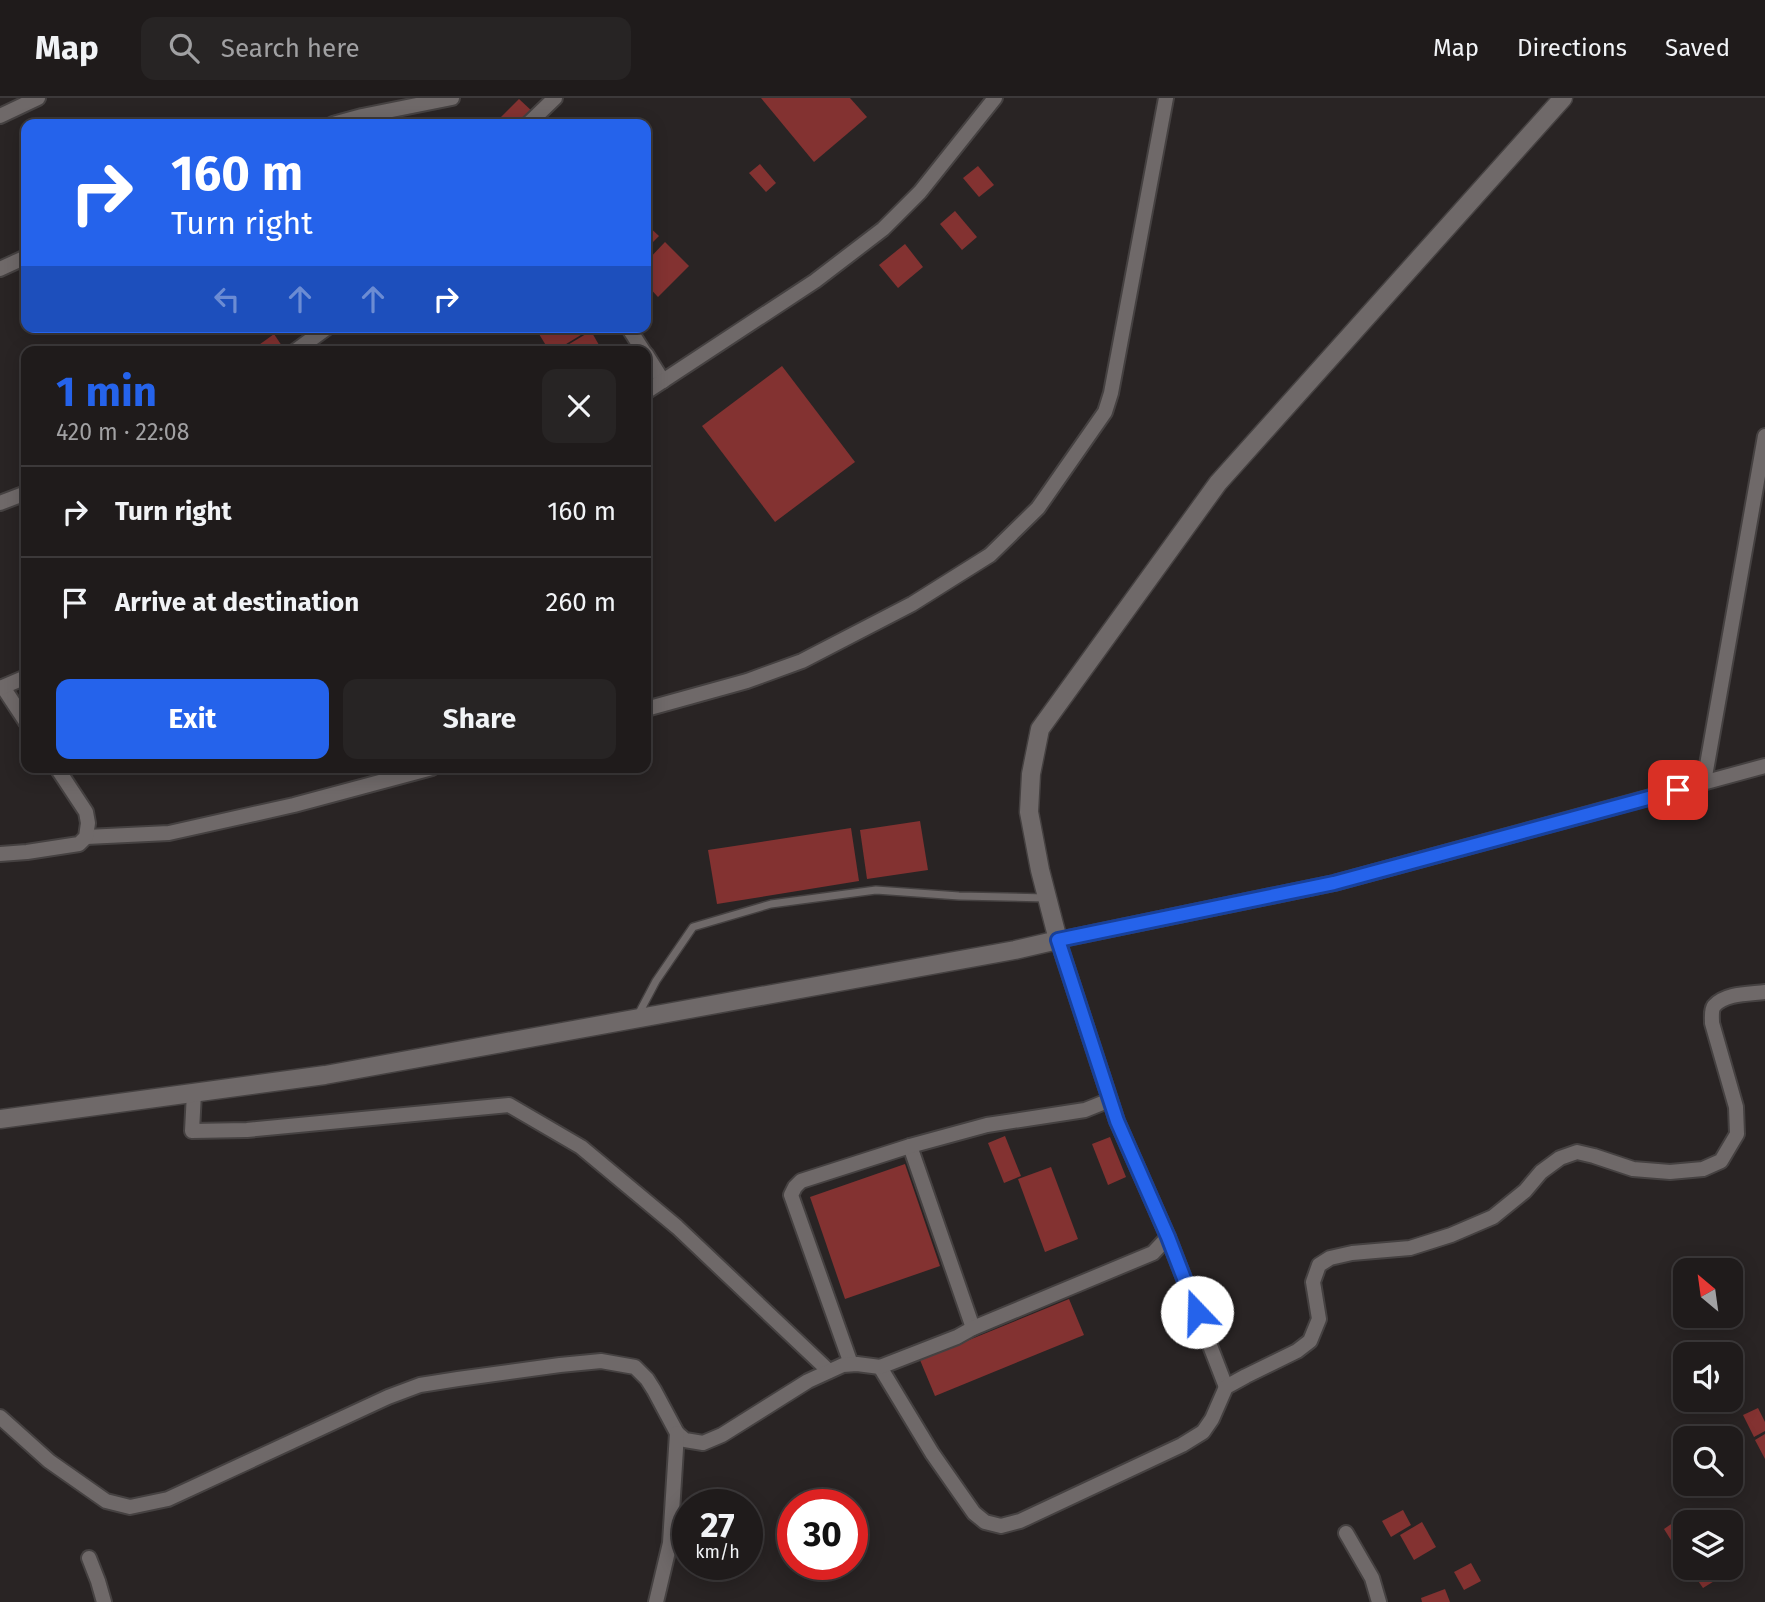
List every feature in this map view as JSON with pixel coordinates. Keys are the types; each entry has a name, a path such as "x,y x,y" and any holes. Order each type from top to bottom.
{"street":[{"path":"0,116 38,98"},
{"path":"351,119 452,98"},
{"path":"533,119 555,98"},
{"path":"651,389 815,281 883,229 920,192 995,98"},
{"path":"651,708 747,681 814,655 912,604 990,555 1038,508 1105,412 1111,393 1166,98"},
{"path":"1226,1387 1168,1237 1117,1121 1058,940 1029,812 1031,774 1040,729 1218,483 1563,98"},
{"path":"0,269 21,259"},
{"path":"303,346 320,333"},
{"path":"651,362 663,381"},
{"path":"1704,782 1765,436"},
{"path":"0,503 21,496"},
{"path":"21,679 1,687 21,715"},
{"path":"0,1119 325,1075 1015,950 1334,883 1765,766"},
{"path":"0,854 79,844 86,837 86,812 60,773"},
{"path":"86,837 169,833 294,805 413,773"},
{"path":"880,1367 932,1453 974,1513 985,1522 1001,1526 1020,1521 1182,1445 1203,1432 1226,1387 1297,1351 1310,1341 1319,1319 1313,1282 1320,1265 1330,1258 1352,1253 1410,1248 1451,1235 1493,1217 1525,1191 1541,1171 1560,1158 1577,1152 1633,1169 1670,1172 1703,1169 1721,1161 1737,1134 1737,1107 1712,1023 1712,1010 1715,1004 1730,997 1765,992"},
{"path":"194,1093 192,1131 247,1130 509,1105 581,1147 677,1227 829,1371"},
{"path":"851,1364 791,1195 795,1186 801,1181 910,1146 988,1125 1084,1110 1110,1100"},
{"path":"910,1146 973,1328"},
{"path":"0,1417 49,1461 106,1501 130,1507 168,1499 336,1420 420,1385 560,1365 601,1361 635,1367 654,1390 677,1433 685,1440 703,1443 722,1435 829,1371 851,1364 880,1367 957,1337 1153,1252 1168,1237"},
{"path":"656,1602 670,1543 677,1433"},
{"path":"1346,1533 1372,1578 1379,1602"},
{"path":"89,1558 104,1602"}],"lane":[{"path":"636,1019 656,981 693,926 771,905 876,890 1047,898"}],"building":[{"path":"761,98 850,98 867,117 814,162"},
{"path":"519,99 533,112 527,119 499,119"},
{"path":"760,164 776,183 766,192 749,173"},
{"path":"978,166 994,185 979,197 963,178"},
{"path":"955,211 977,237 962,250 940,224"},
{"path":"651,229 659,236 651,244"},
{"path":"665,242 689,266 658,297 651,289 651,257"},
{"path":"905,244 923,267 898,288 879,265"},
{"path":"584,333 563,346 546,346 539,334"},
{"path":"592,333 600,346 566,346"},
{"path":"274,334 282,346 257,346"},
{"path":"782,366 855,462 775,522 702,426"},
{"path":"920,821 928,870 867,879 860,830"},
{"path":"851,828 859,881 717,904 708,850"},
{"path":"1005,1136 1021,1176 1004,1183 988,1143"},
{"path":"1110,1137 1126,1177 1108,1185 1092,1144"},
{"path":"905,1164 940,1266 845,1299 810,1197"},
{"path":"1051,1167 1078,1239 1045,1252 1018,1179"},
{"path":"1069,1299 1084,1335 935,1396 920,1360"},
{"path":"1758,1408 1765,1422 1765,1431 1754,1437 1743,1415"},
{"path":"1765,1434 1765,1459 1755,1440"},
{"path":"1403,1510 1411,1525 1391,1537 1382,1521"},
{"path":"1422,1522 1436,1547 1414,1560 1400,1535"},
{"path":"1673,1523 1673,1543 1664,1529"},
{"path":"1471,1563 1481,1581 1464,1590 1454,1572"},
{"path":"1697,1580 1716,1580 1703,1588"},
{"path":"1445,1589 1450,1602 1422,1602 1421,1598"}],"route":[{"path":"1197,1312 1168,1237 1117,1121 1058,940 1334,883 1678,790"}]}
